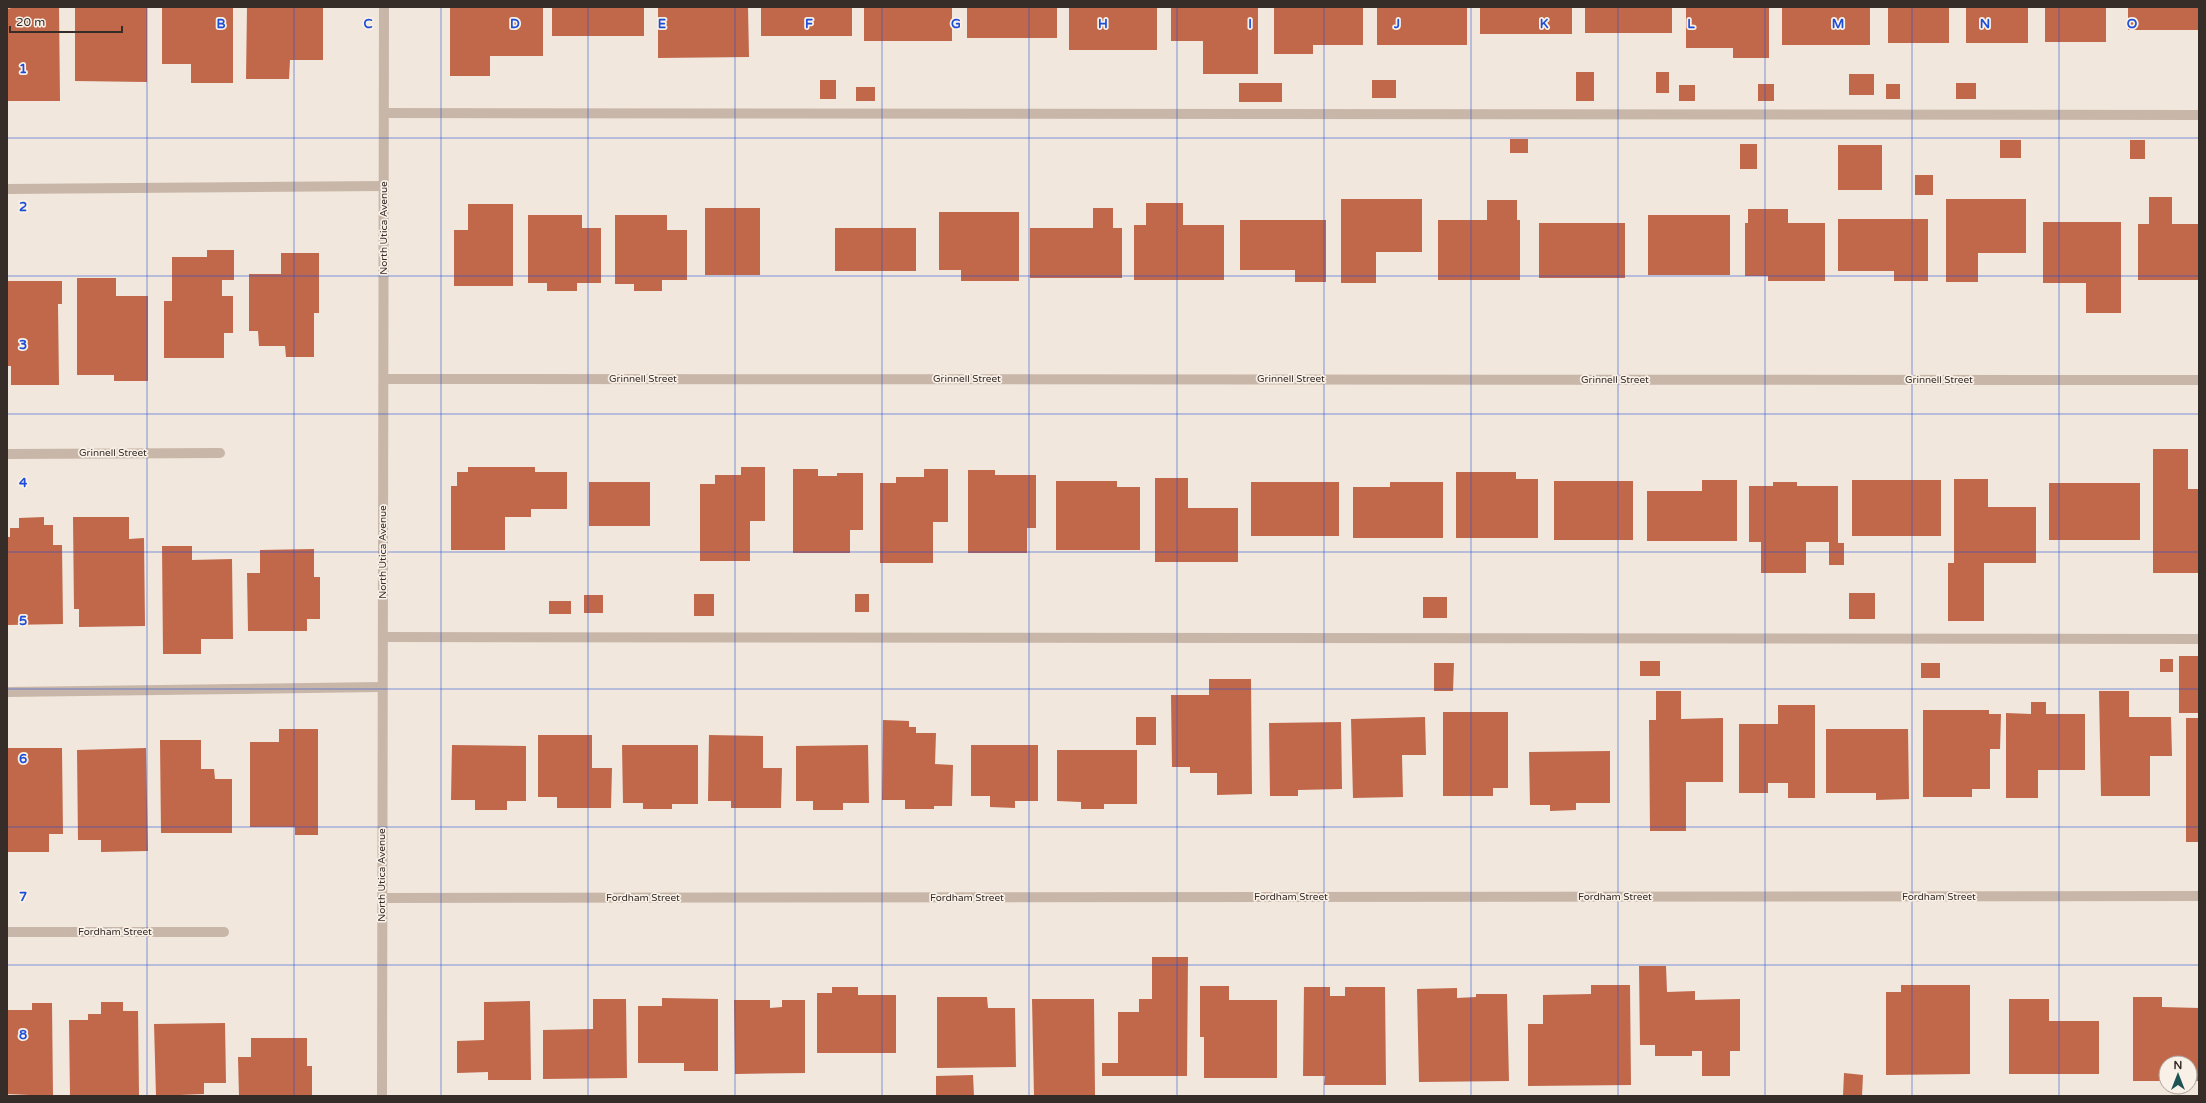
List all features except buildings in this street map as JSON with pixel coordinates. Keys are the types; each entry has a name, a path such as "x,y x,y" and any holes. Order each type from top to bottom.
{"street":[{"name":"North Utica Avenue","path":"382,1096 384,7"},
{"path":"384,113 2199,115"},
{"path":"7,189 384,186"},
{"name":"Grinnell Street","path":"384,379 2199,380"},
{"name":"Grinnell Street","path":"7,454 220,453"},
{"path":"383,637 2199,639"},
{"path":"7,692 382,687"},
{"name":"Fordham Street","path":"382,898 2199,896"},
{"name":"Fordham Street","path":"7,932 224,932"}]}
